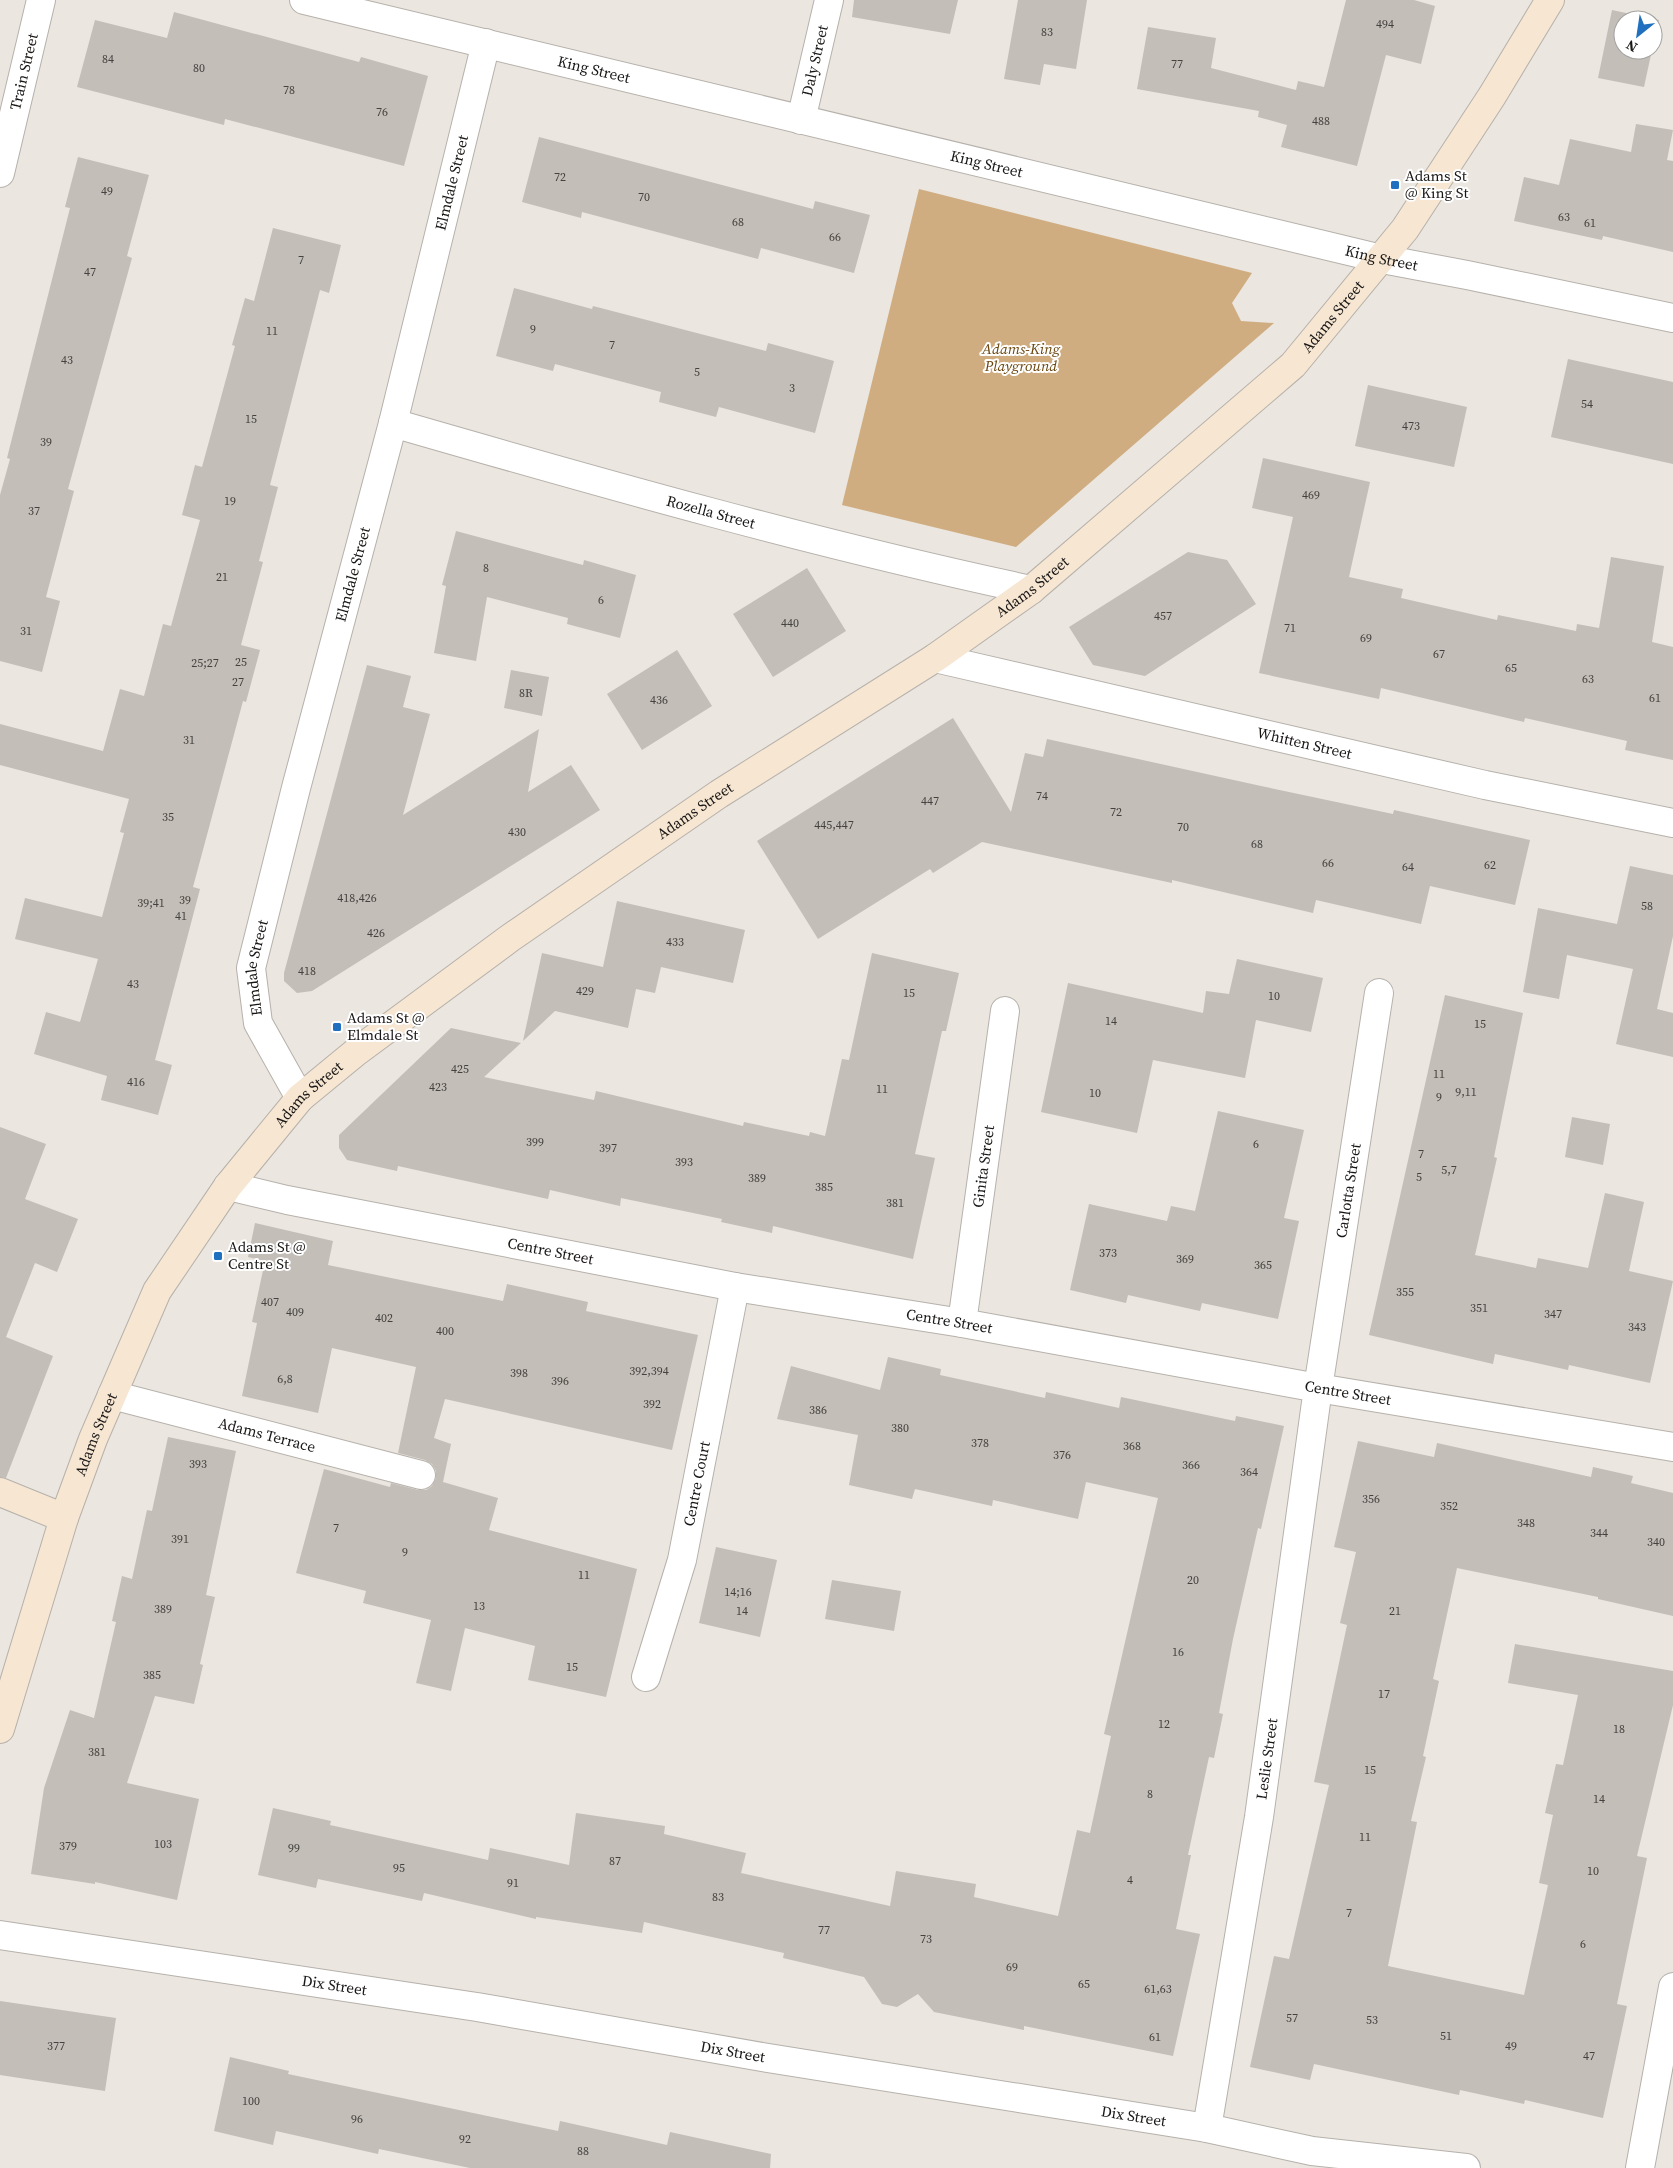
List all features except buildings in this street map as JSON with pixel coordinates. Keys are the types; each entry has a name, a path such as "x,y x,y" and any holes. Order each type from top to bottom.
{"main road":[{"name":"Adams Street","path":"0,1730 64,1518 93,1439 157,1290 228,1186 300,1098 356,1052 510,938 719,794 935,658 1031,590 1293,365 1405,229 1492,96 1550,0"},
{"path":"0,1492 64,1518"}],"street":[{"name":"Train Street","path":"0,173 41,0"},
{"name":"King Street","path":"304,0 1382,259 1467,274 1673,318"},
{"name":"Daly Street","path":"801,120 829,0"},
{"name":"Elmdale Street","path":"300,1098 258,1024 251,968 296,788 393,423 486,44"},
{"name":"Rozella Street","path":"393,423 622,489 961,575 1031,590"},
{"name":"Whitten Street","path":"935,658 1485,784 1673,823"},
{"name":"Carlotta Street","path":"1318,1388 1379,993"},
{"name":"Ginita Street","path":"962,1323 1005,1011"},
{"name":"Centre Street","path":"228,1186 287,1200 735,1287 962,1323 1318,1388 1673,1447"},
{"name":"Centre Court","path":"646,1677 682,1560 735,1287"},
{"name":"Leslie Street","path":"1207,2128 1259,1817 1318,1388"},
{"name":"Adams Terrace","path":"112,1395 421,1476"},
{"name":"Dix Street","path":"0,1935 469,2006 772,2058 1207,2128 1312,2151 1466,2168"},
{"path":"1640,2168 1673,1987"}],"green space":[{"name":"Adams-King Playground","path":"919,189 1252,273 1232,303 1241,321 1274,323 1016,547 842,505"}],"place":[{"name":"Adams St @ King St","path":"1395,185"},
{"name":"Adams St @ Elmdale St","path":"337,1027"},
{"name":"Adams St @ Centre St","path":"218,1256"}]}
